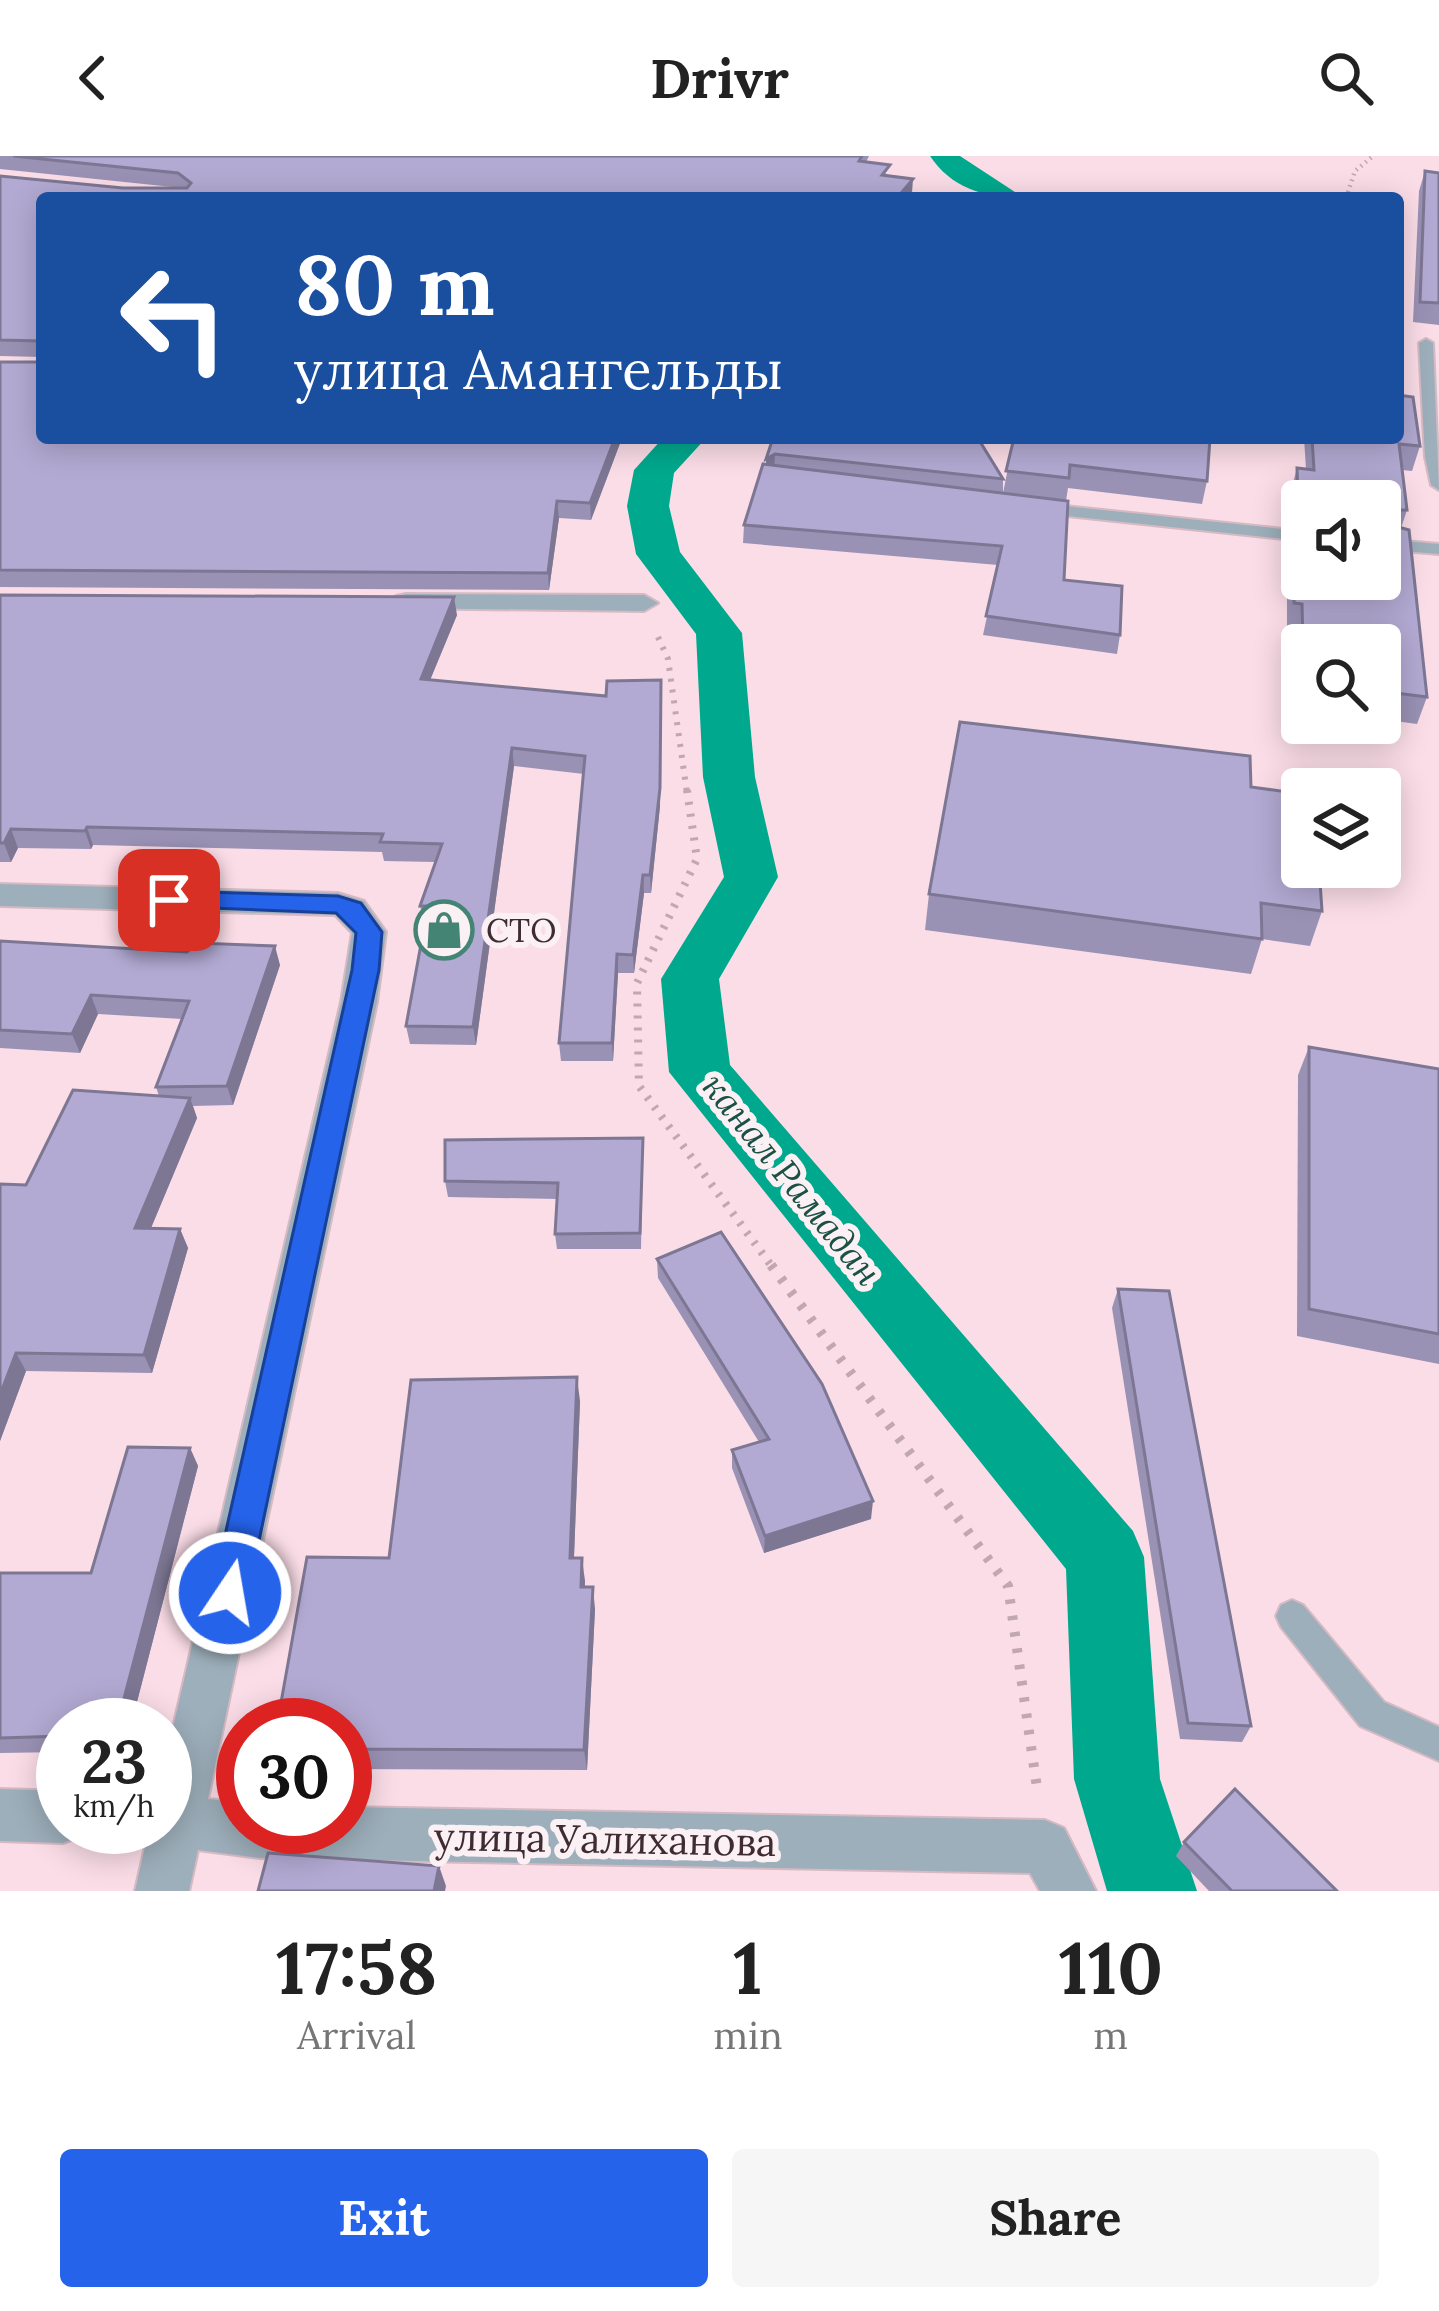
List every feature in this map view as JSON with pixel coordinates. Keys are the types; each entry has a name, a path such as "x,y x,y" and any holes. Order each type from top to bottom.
{"street":[{"path":"381,602 644,603"},
{"path":"0,895 338,904 361,918 369,932 366,970 192,1736"},
{"path":"0,1815 36,1816"},
{"name":"улица Уалиханова","path":"192,1823 260,1832 1057,1869"},
{"path":"162,1891 168,1854"}],"lane":[{"path":"1426,343 1439,485"},
{"path":"1006,505 1281,534"},
{"path":"1401,546 1439,549"},
{"path":"1292,1616 1372,1714 1439,1744"}],"path":[{"path":"1348,192 1355,172 1373,156"},
{"path":"644,603 668,659 697,860 638,983 639,1086 1008,1586 1057,1869"}],"building":[{"path":"13,156 862,156 859,161 890,165 882,175 913,179 902,192 36,192 36,341 0,340 0,176 123,188 187,188 191,183 178,173"},
{"path":"1425,171 1439,173 1439,303 1420,302"},
{"path":"0,362 36,362 36,444 613,444 590,503 557,501 548,573 0,570"},
{"path":"1404,396 1413,397 1420,446 1399,444 1404,444"},
{"path":"771,444 981,444 1003,479 775,454 766,459"},
{"path":"1013,444 1210,444 1207,481 1070,465 1069,478 1006,471"},
{"path":"1312,444 1399,444 1407,510 1401,510 1401,480 1297,480 1297,468 1314,470"},
{"path":"763,464 1068,501 1064,580 1122,586 1120,635 986,616 1002,546 744,525"},
{"path":"1401,528 1409,530 1427,697 1401,694 1401,624 1302,624 1302,604 1294,603 1401,600"},
{"path":"0,595 454,597 421,679 606,696 607,681 661,680 660,788 650,875 643,875 633,955 617,954 612,1043 559,1043 585,756 512,748 473,1027 406,1026 428,906 420,906 442,844 380,842 383,834 87,827 85,831 11,829 0,843"},
{"path":"960,722 1250,756 1251,787 1281,791 1281,888 1320,888 1322,911 1261,903 1262,939 929,894"},
{"path":"0,941 187,952 197,943 275,946 227,1086 156,1087 189,1001 91,995 72,1034 0,1030"},
{"path":"1309,1047 1439,1069 1439,1334 1309,1309"},
{"path":"73,1090 190,1098 135,1228 180,1229 144,1355 16,1353 0,1395 0,1184 26,1185"},
{"path":"643,1138 640,1233 555,1234 558,1183 445,1181 445,1140"},
{"path":"721,1232 822,1384 873,1501 765,1536 732,1450 769,1439 657,1259"},
{"path":"1118,1289 1169,1291 1251,1726 1188,1723"},
{"path":"577,1377 570,1558 582,1558 581,1587 593,1587 584,1750 372,1749 372,1698 282,1698 307,1557 389,1558 411,1380"},
{"path":"128,1447 190,1448 124,1698 36,1698 36,1737 0,1738 0,1573 91,1573"},
{"path":"1235,1789 1337,1891 1232,1891 1184,1842"},
{"path":"268,1854 439,1866 434,1891 258,1891"}],"waterway":[{"name":"канал Рамадан","path":"945,156 951,165 998,192"},
{"name":"канал Рамадан","path":"680,444 654,470 648,506 658,554 719,633 729,777 751,877 690,979 700,1072 1105,1557 1117,1779 1152,1891"}],"place":[{"name":"СТО","path":"444,930"}],"route":[{"path":"169,900 338,904 352,909 369,932 366,970 230,1593"}]}
